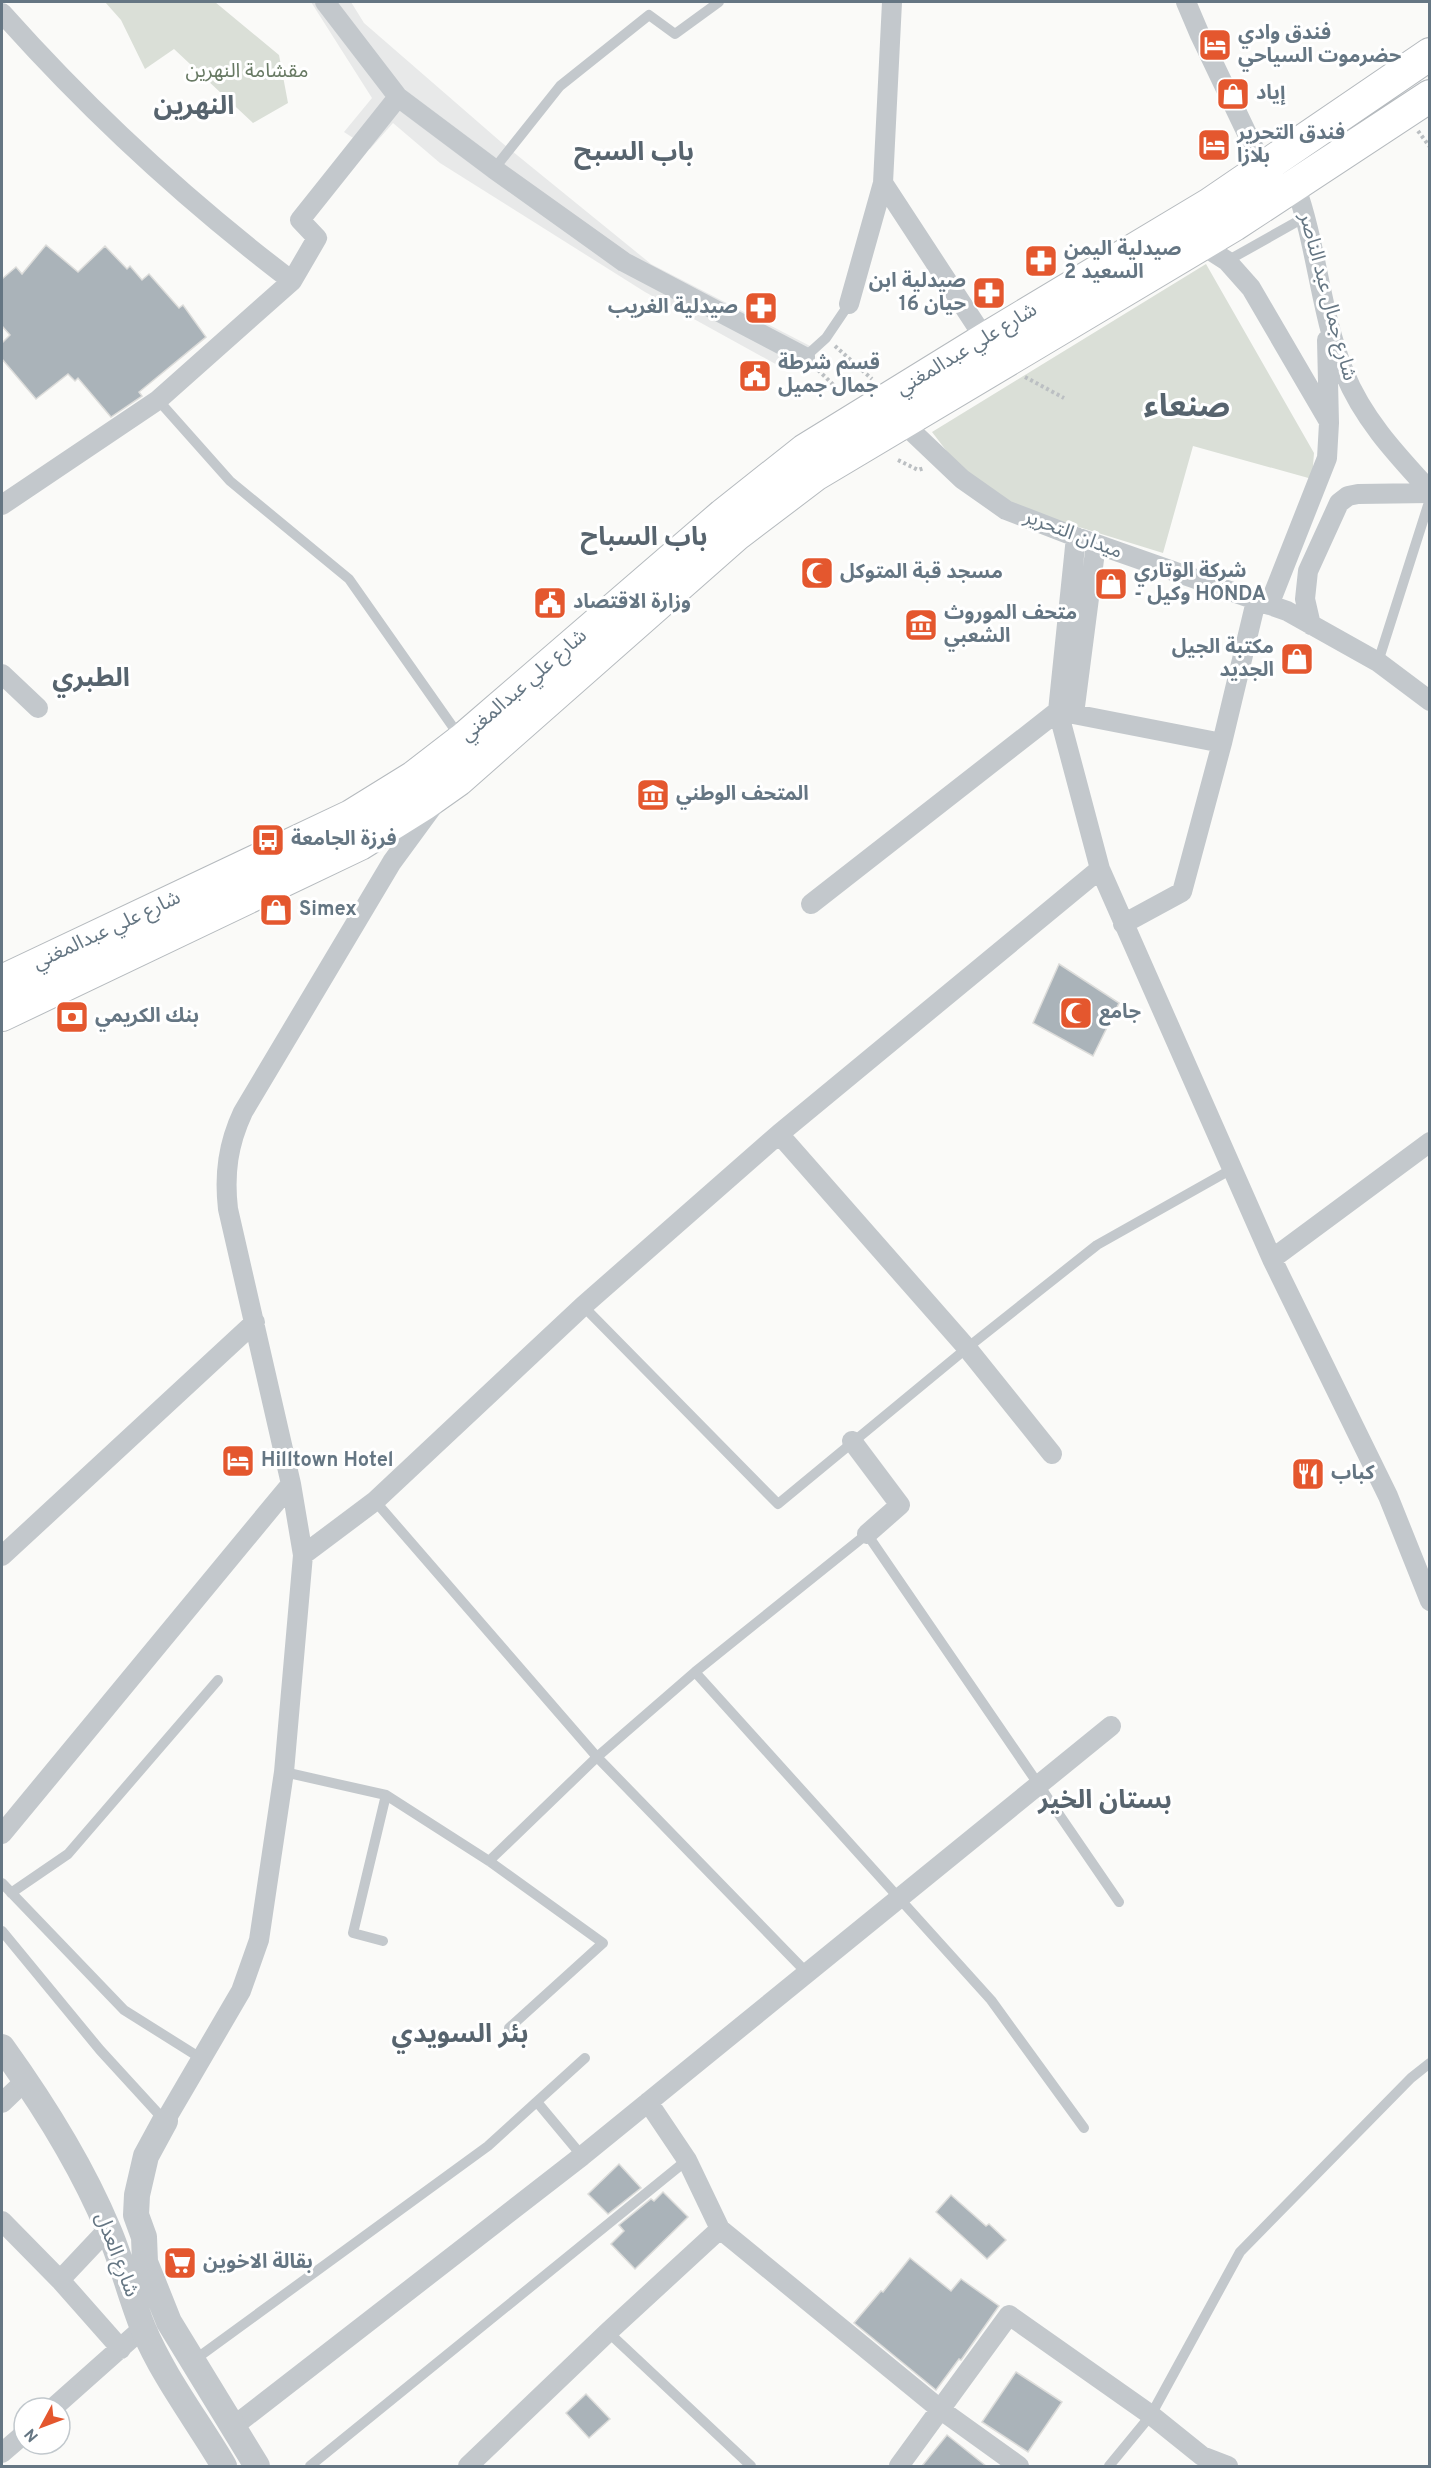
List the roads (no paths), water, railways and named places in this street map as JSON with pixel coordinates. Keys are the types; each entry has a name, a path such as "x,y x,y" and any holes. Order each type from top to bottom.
{"main road":[{"name":"شارع علي عبدالمغني","path":"2,981 355,830 447,788 736,535 815,476 985,339 1210,204 1430,54"},
{"name":"شارع علي عبدالمغني","path":"2,1015 355,830 723,514 805,450 864,415 897,409 1002,365 1214,253 1295,185 1430,96"}],"street":[{"path":"325,2 398,97 494,169 624,262 806,359"},
{"path":"849,304 883,183 892,2"},
{"path":"1186,2 1263,167"},
{"path":"2,13 60,78 145,162 193,204 292,281"},
{"path":"2,505 158,400 292,281 317,238 300,220 398,97"},
{"path":"883,183 985,339"},
{"name":"شارع جمال عبد الناصر","path":"1295,185 1307,216 1327,310 1343,370 1354,395 1384,440 1430,492"},
{"path":"1214,253 1263,306 1329,423"},
{"path":"1123,924 1182,892 1222,742 1263,603 1322,475 1327,458 1329,423 1327,310"},
{"name":"ميدان التحرير","path":"897,409 942,461 983,495 1006,510 1287,611 1378,662 1430,701"},
{"path":"1311,625 1305,599 1308,571 1336,508 1343,499 1358,494 1430,492"},
{"path":"1076,537 1066,712 1100,869 1272,1259 1388,1496 1430,1601"},
{"path":"811,904 1066,712 1096,544"},
{"path":"5,683 38,708"},
{"path":"1066,712 1222,742"},
{"path":"165,2121 241,1991 259,1940 284,1772 303,1555 291,1484 226,1192 227,1159 243,1112 392,862 447,788"},
{"path":"303,1555 375,1501 583,1306 779,1134 1100,869"},
{"path":"779,1134 967,1348 1052,1454"},
{"path":"1272,1259 1430,1142"},
{"path":"2,1556 255,1322"},
{"path":"852,1441 900,1505 867,1534"},
{"path":"2,1834 291,1484"},
{"path":"234,2426 582,2156 1111,1726"},
{"name":"شارع العدل","path":"2,2048 26,2080 70,2150 108,2229 143,2328 170,2380 224,2466"},
{"path":"2,2103 26,2080"},
{"path":"648,2102 687,2160 720,2229 941,2410 1019,2466"},
{"name":"شارع العدل","path":"165,2121 146,2156 140,2175 136,2215 144,2237 145,2262 159,2303 257,2466"},
{"path":"2,2221 60,2280 121,2349"},
{"path":"60,2280 108,2229"},
{"path":"468,2466 720,2229"},
{"path":"899,2466 1009,2315 1150,2415 1202,2456 1228,2466"},
{"path":"67,2396 143,2328"}],"lane":[{"path":"494,169 560,86 649,15 675,34 719,2"},
{"path":"1214,253 1307,216"},
{"path":"806,359 826,338 849,304"},
{"path":"158,400 230,481 349,579 462,740"},
{"path":"1378,662 1430,499"},
{"path":"583,1306 778,1503 1096,1245 1232,1169"},
{"path":"375,1501 597,1757 807,1974"},
{"path":"489,1861 597,1757 695,1672 867,1534 1119,1902"},
{"path":"695,1672 991,2000 1084,2128"},
{"path":"11,1893 68,1854 218,1680"},
{"path":"284,1772 386,1795 489,1861 603,1943 508,2028"},
{"path":"383,1941 353,1933 386,1795"},
{"path":"2,1883 124,2010 202,2059"},
{"path":"2,1931 100,2050 165,2121"},
{"path":"193,2361 488,2146 585,2058"},
{"path":"1109,2466 1150,2415 1240,2252 1412,2078 1430,2063"},
{"path":"537,2102 582,2156"},
{"path":"310,2466 687,2160"},
{"path":"608,2332 751,2466"}],"place":[{"name":"فندق وادي حضرموت السياحي","path":"1215,45"},
{"name":"إياد","path":"1233,94"},
{"name":"فندق التحرير بلازا","path":"1214,145"},
{"name":"صيدلية اليمن السعيد 2","path":"1041,261"},
{"name":"صيدلية ابن حيان 16","path":"989,293"},
{"name":"صيدلية الغريب","path":"761,308"},
{"name":"قسم شرطة جمال جميل","path":"755,376"},
{"name":"مسجد قبة المتوكل","path":"817,573"},
{"name":"شركة الوتاري - وكيل HONDA","path":"1111,584"},
{"name":"وزارة الاقتصاد","path":"550,603"},
{"name":"متحف الموروث الشعبي","path":"921,625"},
{"name":"مكتبة الجيل الجديد","path":"1297,659"},
{"name":"المتحف الوطني","path":"653,795"},
{"name":"فرزة الجامعة","path":"268,840"},
{"name":"Simex","path":"276,910"},
{"name":"جامع","path":"1076,1013"},
{"name":"بنك الكريمي","path":"72,1017"},
{"name":"Hilltown Hotel","path":"238,1461"},
{"name":"كباب","path":"1308,1474"},
{"name":"بقالة الاخوين","path":"180,2263"}],"district":[{"name":"النهرين","path":"194,107"},
{"name":"باب السبح","path":"634,153"},
{"name":"صنعاء","path":"1187,408"},
{"name":"باب السباح","path":"644,538"},
{"name":"الطبري","path":"91,679"},
{"name":"بستان الخير","path":"1105,1801"},
{"name":"بئر السويدي","path":"460,2035"}],"park label":[{"name":"مقشامة النهرين","path":"247,72"}]}
